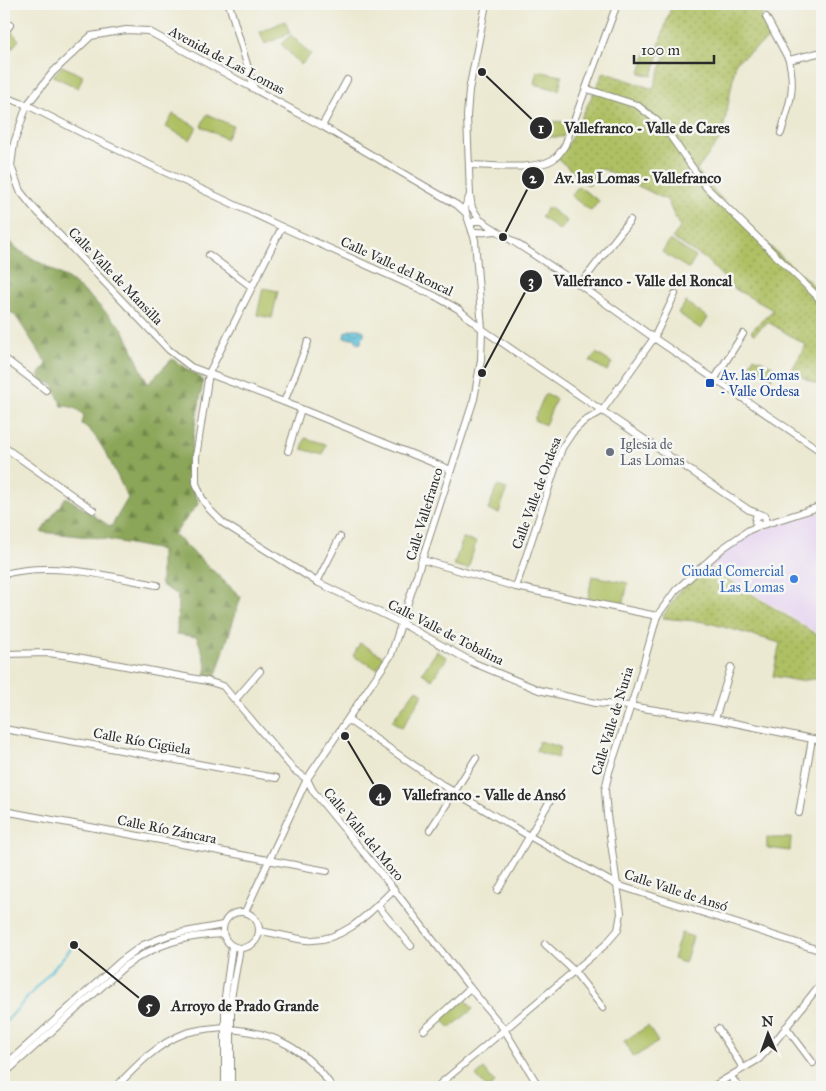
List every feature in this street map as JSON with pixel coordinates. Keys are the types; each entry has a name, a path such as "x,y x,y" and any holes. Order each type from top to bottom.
{"street":[{"path":"229,4 254,88"},
{"name":"Calle Vallefranco","path":"246,912 306,779 391,655 474,399 480,360 482,329 475,240 468,209 470,195 467,116 486,4"},
{"path":"469,165 523,166 543,164 555,159 565,145 617,4"},
{"path":"766,17 789,60 793,76 792,95 781,133"},
{"path":"4,33 10,25"},
{"name":"Avenida de Las Lomas","path":"27,105 53,72 91,36 126,30 148,31 322,126 456,205 468,209"},
{"path":"789,60 822,52"},
{"path":"322,126 347,80"},
{"path":"587,89 636,105 656,120 669,134 706,187 822,303"},
{"name":"Calle Valle del Roncal","path":"4,97 27,105 282,228 435,296 458,309 482,329 749,510 760,520"},
{"name":"Calle Valle de Mansilla","path":"27,105 14,143 11,166 20,191 32,206 177,357 191,368 284,402 451,470"},
{"name":"Calle Vallefranco","path":"468,209 481,220"},
{"path":"481,220 484,226 483,231"},
{"path":"497,231 478,233 472,228 474,221 481,220 580,285 714,380 822,452"},
{"path":"580,285 630,220"},
{"name":"Calle Valle de Tobalina","path":"282,228 209,374 196,457 196,483 209,509 223,523 317,582 401,623 474,663 539,690 594,703 630,706 715,719 822,741"},
{"path":"209,255 252,287"},
{"name":"Calle Valle de Ordesa","path":"516,587 562,448 572,432 583,422 602,411 654,338 675,294"},
{"path":"714,380 743,334"},
{"path":"284,402 308,342"},
{"path":"4,358 46,390"},
{"path":"288,452 300,409"},
{"path":"4,447 93,510"},
{"path":"760,520 778,519 822,506"},
{"name":"Calle Valle de Nuria","path":"440,1084 605,945 618,930 621,913 604,790 657,616 676,590 723,548 760,520"},
{"path":"317,582 340,537"},
{"path":"423,560 516,587 657,616"},
{"path":"4,574 28,570 66,569 157,585"},
{"name":"Calle Valle del Moro","path":"4,654 48,653 207,681 223,686 236,699 294,770 306,779 312,791 394,889 504,1029 538,1087"},
{"path":"715,719 731,667"},
{"path":"236,699 260,671"},
{"name":"Calle Valle de Ansó","path":"348,720 455,792 616,885 822,951"},
{"name":"Calle Río Cigüela","path":"4,729 276,778"},
{"path":"799,814 812,739"},
{"path":"430,830 476,758"},
{"path":"498,890 551,799"},
{"name":"Calle Río Záncara","path":"4,811 327,871"},
{"path":"259,931 306,940 323,939 346,932 394,889"},
{"path":"377,905 411,946"},
{"path":"234,912 246,912 256,919 259,931 256,940 253,944 244,948 232,946 223,934 225,920 234,912"},
{"path":"4,1066 121,961 144,945 169,935 223,925"},
{"path":"4,1074 125,966 146,951 171,941 208,934 223,934"},
{"path":"544,944 574,971 603,1008"},
{"path":"231,1087 225,997 232,946"},
{"path":"225,1087 227,1028 240,948"},
{"path":"712,1087 759,1060 822,982"},
{"path":"424,1030 470,988"},
{"path":"786,1027 813,1063"},
{"path":"116,1087 156,1049 170,1041 186,1033 205,1029 227,1028 272,1036 297,1049 314,1064 332,1087"},
{"path":"718,1029 743,1068"},
{"path":"731,1077 739,1087"}],"shaded area":[{"path":"822,512 822,636 709,565 726,550 752,533"}],"green space":[{"path":"672,4 759,4 764,14 761,16 771,37 736,62 722,137 697,170 741,219 822,293 822,390 820,386 791,371 806,345 768,322 754,334 751,331 773,310 735,289 704,258 672,238 680,228 667,200 601,168 589,186 557,158 568,144 604,72 653,89 665,56 657,52"},
{"path":"285,21 290,33 265,44 260,32"},
{"path":"9,29 19,40 4,57 4,35"},
{"path":"291,35 311,55 301,65 281,44"},
{"path":"647,51 659,54 652,76 640,73"},
{"path":"62,66 83,76 78,88 53,76"},
{"path":"537,71 562,76 559,90 534,84"},
{"path":"173,114 197,127 190,140 166,127"},
{"path":"207,114 233,126 226,139 201,126"},
{"path":"541,121 573,122 563,137 541,137"},
{"path":"578,186 599,201 591,211 571,196"},
{"path":"548,207 567,221 560,231 541,217"},
{"path":"4,237 20,251 65,277 87,294 123,329 148,384 172,359 203,381 191,463 193,488 199,503 174,534 241,597 215,678 205,676 207,666 197,637 177,634 178,595 161,585 161,550 99,538 41,532 66,497 111,527 128,498 114,468 96,437 82,424 84,416 74,408 62,406 52,383 44,383 38,377 47,364 15,315 4,308"},
{"path":"670,240 696,257 689,269 662,252"},
{"path":"263,288 278,291 272,318 257,315"},
{"path":"686,302 708,318 701,329 678,313"},
{"path":"596,353 612,363 607,371 590,361"},
{"path":"754,357 776,368 772,378 749,367"},
{"path":"545,394 556,399 545,425 534,420"},
{"path":"305,438 326,444 323,455 302,449"},
{"path":"497,486 507,489 499,513 488,510"},
{"path":"463,538 476,542 468,569 454,565"},
{"path":"706,566 822,638 822,678 799,681 773,676 780,643 706,622 662,618 678,593"},
{"path":"592,576 628,583 623,605 588,598"},
{"path":"360,643 384,657 377,669 353,656"},
{"path":"437,651 447,658 432,680 422,673"},
{"path":"416,689 423,694 402,728 392,721"},
{"path":"539,741 560,747 557,758 536,751"},
{"path":"767,838 791,838 790,851 767,848"},
{"path":"681,933 693,937 685,963 673,959"},
{"path":"464,998 473,1009 450,1028 441,1017"},
{"path":"648,1026 658,1042 634,1057 624,1041"},
{"path":"484,1069 495,1083 490,1087 486,1087 476,1076"}],"water":[{"path":"353,329 364,331 361,343 358,344 355,338 344,338 345,332"}],"waterway":[{"path":"4,1024 74,945"}],"place":[{"name":"Vallefranco - Valle de Cares","path":"482,72"},
{"name":"Av. las Lomas - Vallefranco","path":"503,237"},
{"name":"Vallefranco - Valle del Roncal","path":"482,373"},
{"name":"Av. las Lomas - Valle Ordesa","path":"710,383"},
{"name":"Iglesia de Las Lomas","path":"610,452"},
{"name":"Ciudad Comercial Las Lomas","path":"794,579"},
{"name":"Vallefranco - Valle de Ansó","path":"345,736"},
{"name":"Arroyo de Prado Grande","path":"74,945"}]}
